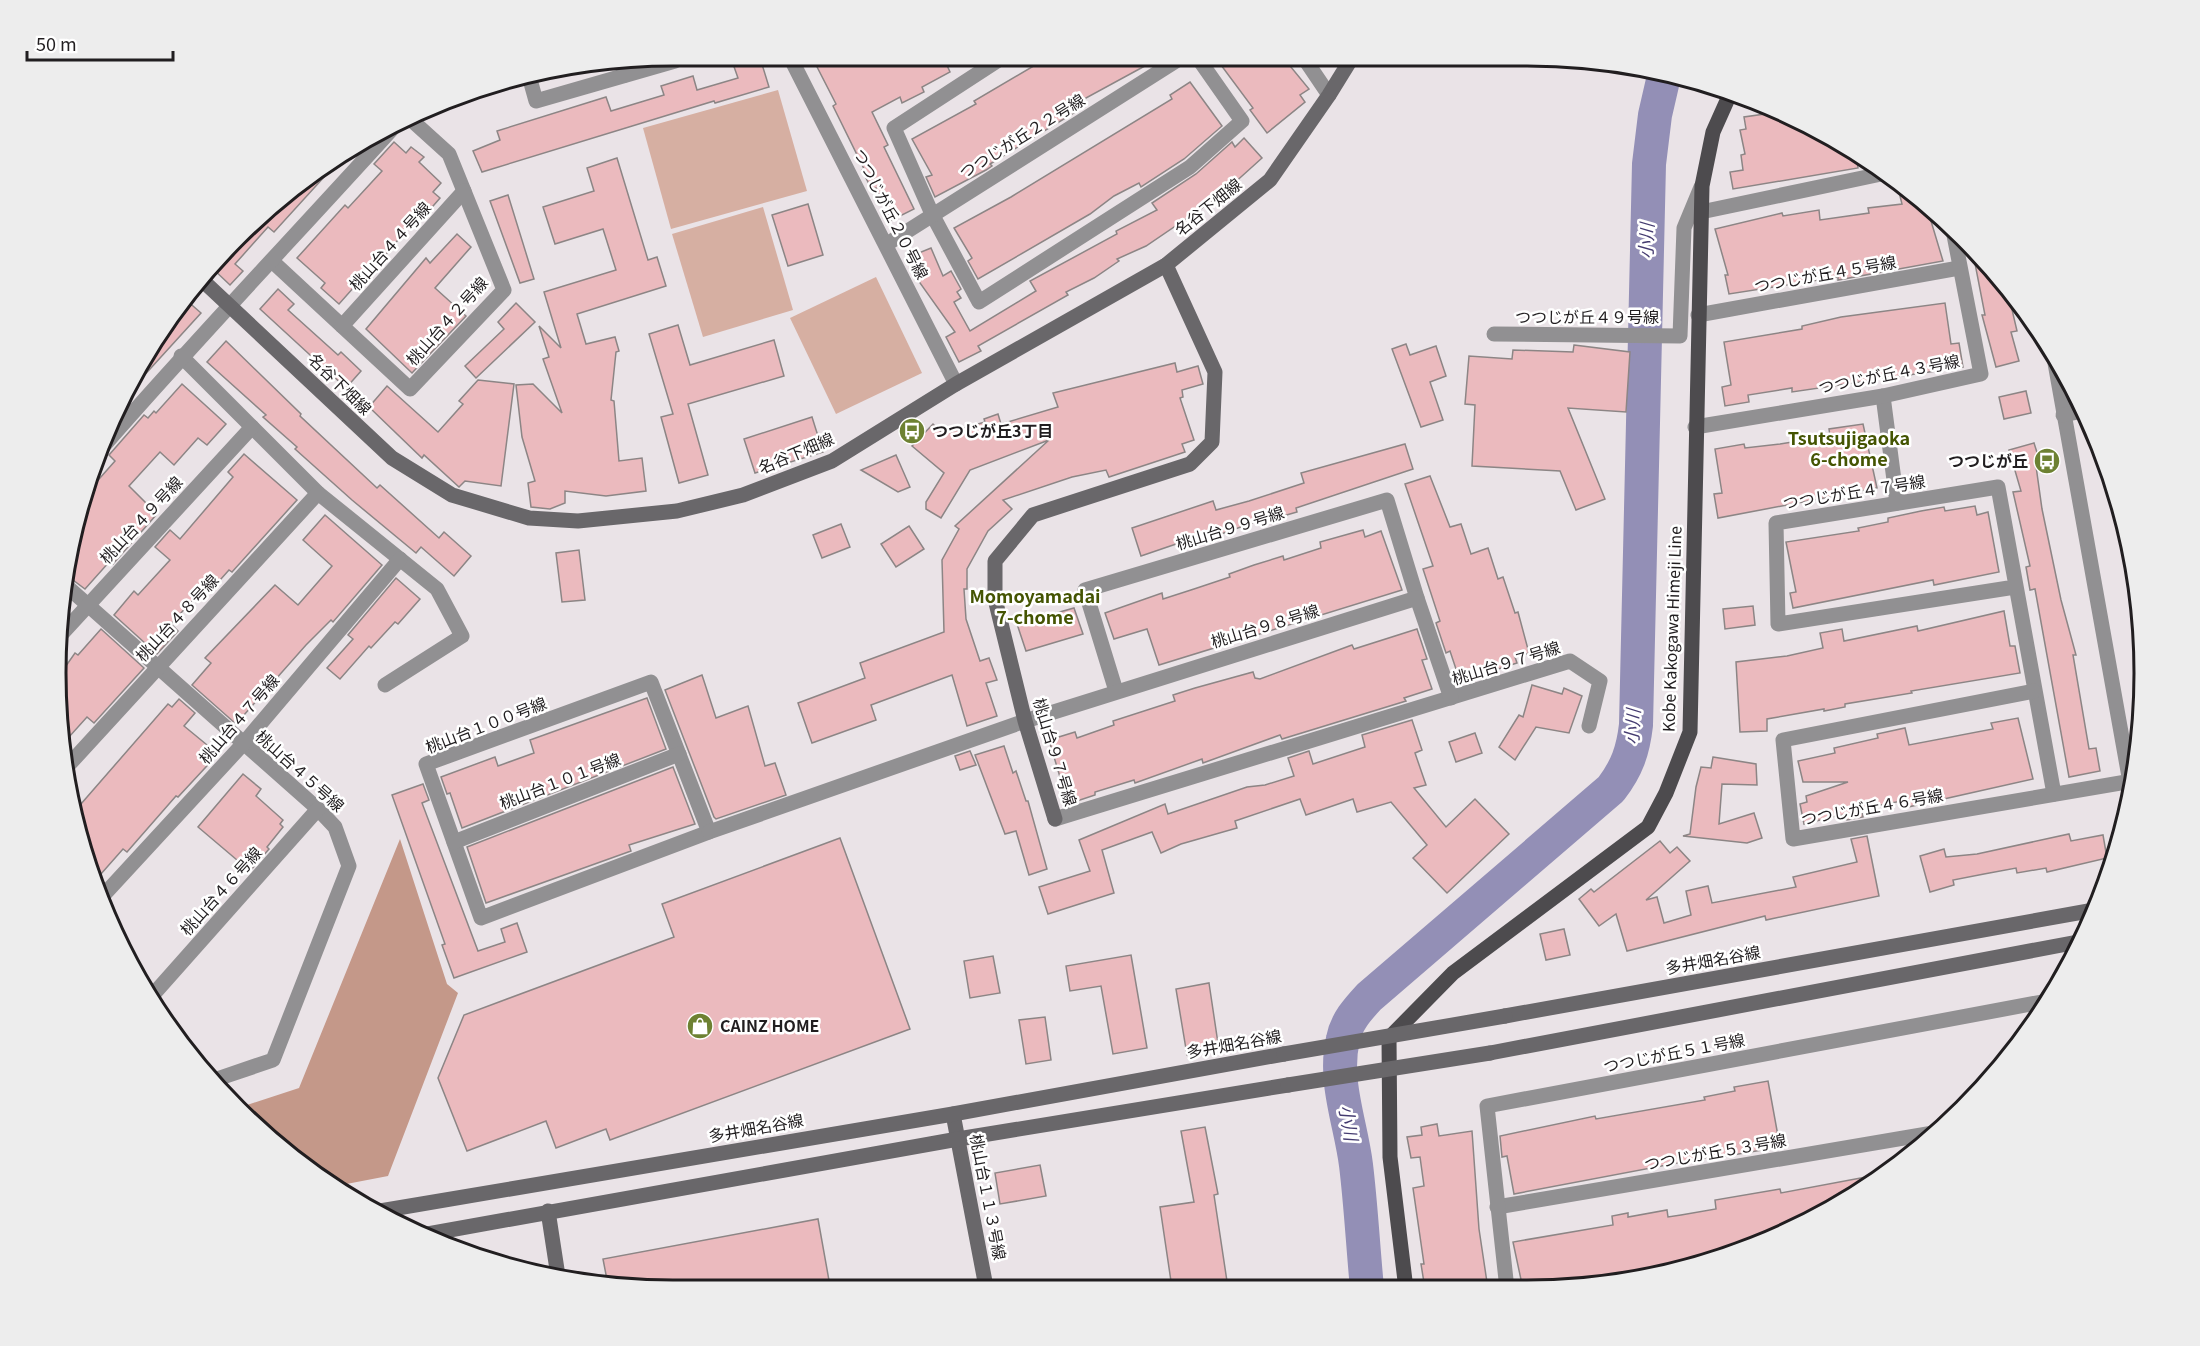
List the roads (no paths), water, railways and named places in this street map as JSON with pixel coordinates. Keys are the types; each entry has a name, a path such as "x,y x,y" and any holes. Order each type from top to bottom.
{"main road":[{"name":"Kobe Kakogawa Himeji Line","path":"1406,1280 1390,1157 1389,1038 1453,973 1648,827 1666,793 1690,732 1702,186 1713,132 1728,100"}],"street":[{"name":"つつじが丘２０号線","path":"795,66 887,244 956,384"},
{"path":"989,66 894,128 932,214 979,302 1190,167 1242,122 1203,66"},
{"name":"つつじが丘２２号線","path":"887,244 1168,66"},
{"path":"1309,66 1329,95"},
{"name":"名谷下畑線","path":"207,284 392,458 452,495 529,518 578,521 677,511 744,495 832,461 956,384 1166,265 1270,180 1347,66"},
{"path":"531,84 536,101 623,68"},
{"name":"桃山台４２号線","path":"273,262 410,389 504,290 450,154 416,124"},
{"path":"117,430 181,356 273,262 382,141"},
{"path":"1701,212 1875,175"},
{"name":"つつじが丘４９号線","path":"1494,334 1680,336 1684,228 1702,186"},
{"name":"桃山台４４号線","path":"342,326 464,190"},
{"name":"つつじが丘４３号線","path":"1695,427 1883,396 1981,374 1955,243"},
{"name":"桃山台９７号線","path":"1166,265 1215,372 1212,442 1190,464 1033,515 995,561 994,599 1025,721 1055,819 1570,661 1600,681 1589,726"},
{"name":"つつじが丘４５号線","path":"1698,315 1959,268"},
{"path":"181,356 318,493 437,589 462,636 385,685"},
{"path":"2057,378 2127,762"},
{"path":"1883,396 1898,503"},
{"path":"2063,415 2075,413"},
{"name":"桃山台４９号線","path":"68,627 252,427"},
{"name":"つつじが丘４７号線","path":"2015,587 1778,624 1776,523 1998,487 2054,794"},
{"name":"桃山台４８号線","path":"73,760 318,493"},
{"name":"桃山台９９号線","path":"1116,691 1085,590 1387,500 1417,598"},
{"name":"桃山台４７号線","path":"107,892 243,744 400,559"},
{"name":"桃山台４５号線","path":"72,591 318,809 335,827 349,866 273,1060 221,1078"},
{"path":"1417,598 1451,698"},
{"name":"桃山台９８号線","path":"1025,721 1417,598"},
{"name":"桃山台１００号線","path":"709,832 651,682 426,764 481,918 709,832 1025,721"},
{"name":"つつじが丘４６号線","path":"2034,691 1783,740 1793,839 2123,784"},
{"name":"桃山台１０１号線","path":"454,842 679,754"},
{"name":"桃山台４６号線","path":"156,991 318,809"},
{"name":"多井畑名谷線","path":"390,1209 953,1114 2085,912"},
{"path":"437,1232 958,1139 1490,1053 2070,944"},
{"name":"つつじが丘５１号線","path":"1506,1280 1488,1106 2036,1003"},
{"name":"桃山台１１３号線","path":"953,1114 986,1280"},
{"name":"つつじが丘５３号線","path":"1497,1207 1920,1135"},
{"path":"548,1211 557,1268"}],"waterway":[{"name":"小川","path":"1366,1280 1356,1165 1341,1087 1340,1055 1347,1027 1369,997 1611,789 1625,766 1633,743 1636,725 1649,164 1655,115 1663,82"}],"place":[{"name":"つつじが丘3丁目","path":"912,431"},
{"name":"つつじが丘","path":"2047,461"},
{"name":"CAINZ HOME","path":"700,1026"}],"district":[{"name":"Tsutsujigaoka 6-chome","path":"1849,449"},
{"name":"Momoyamadai 7-chome","path":"1035,607"}]}
